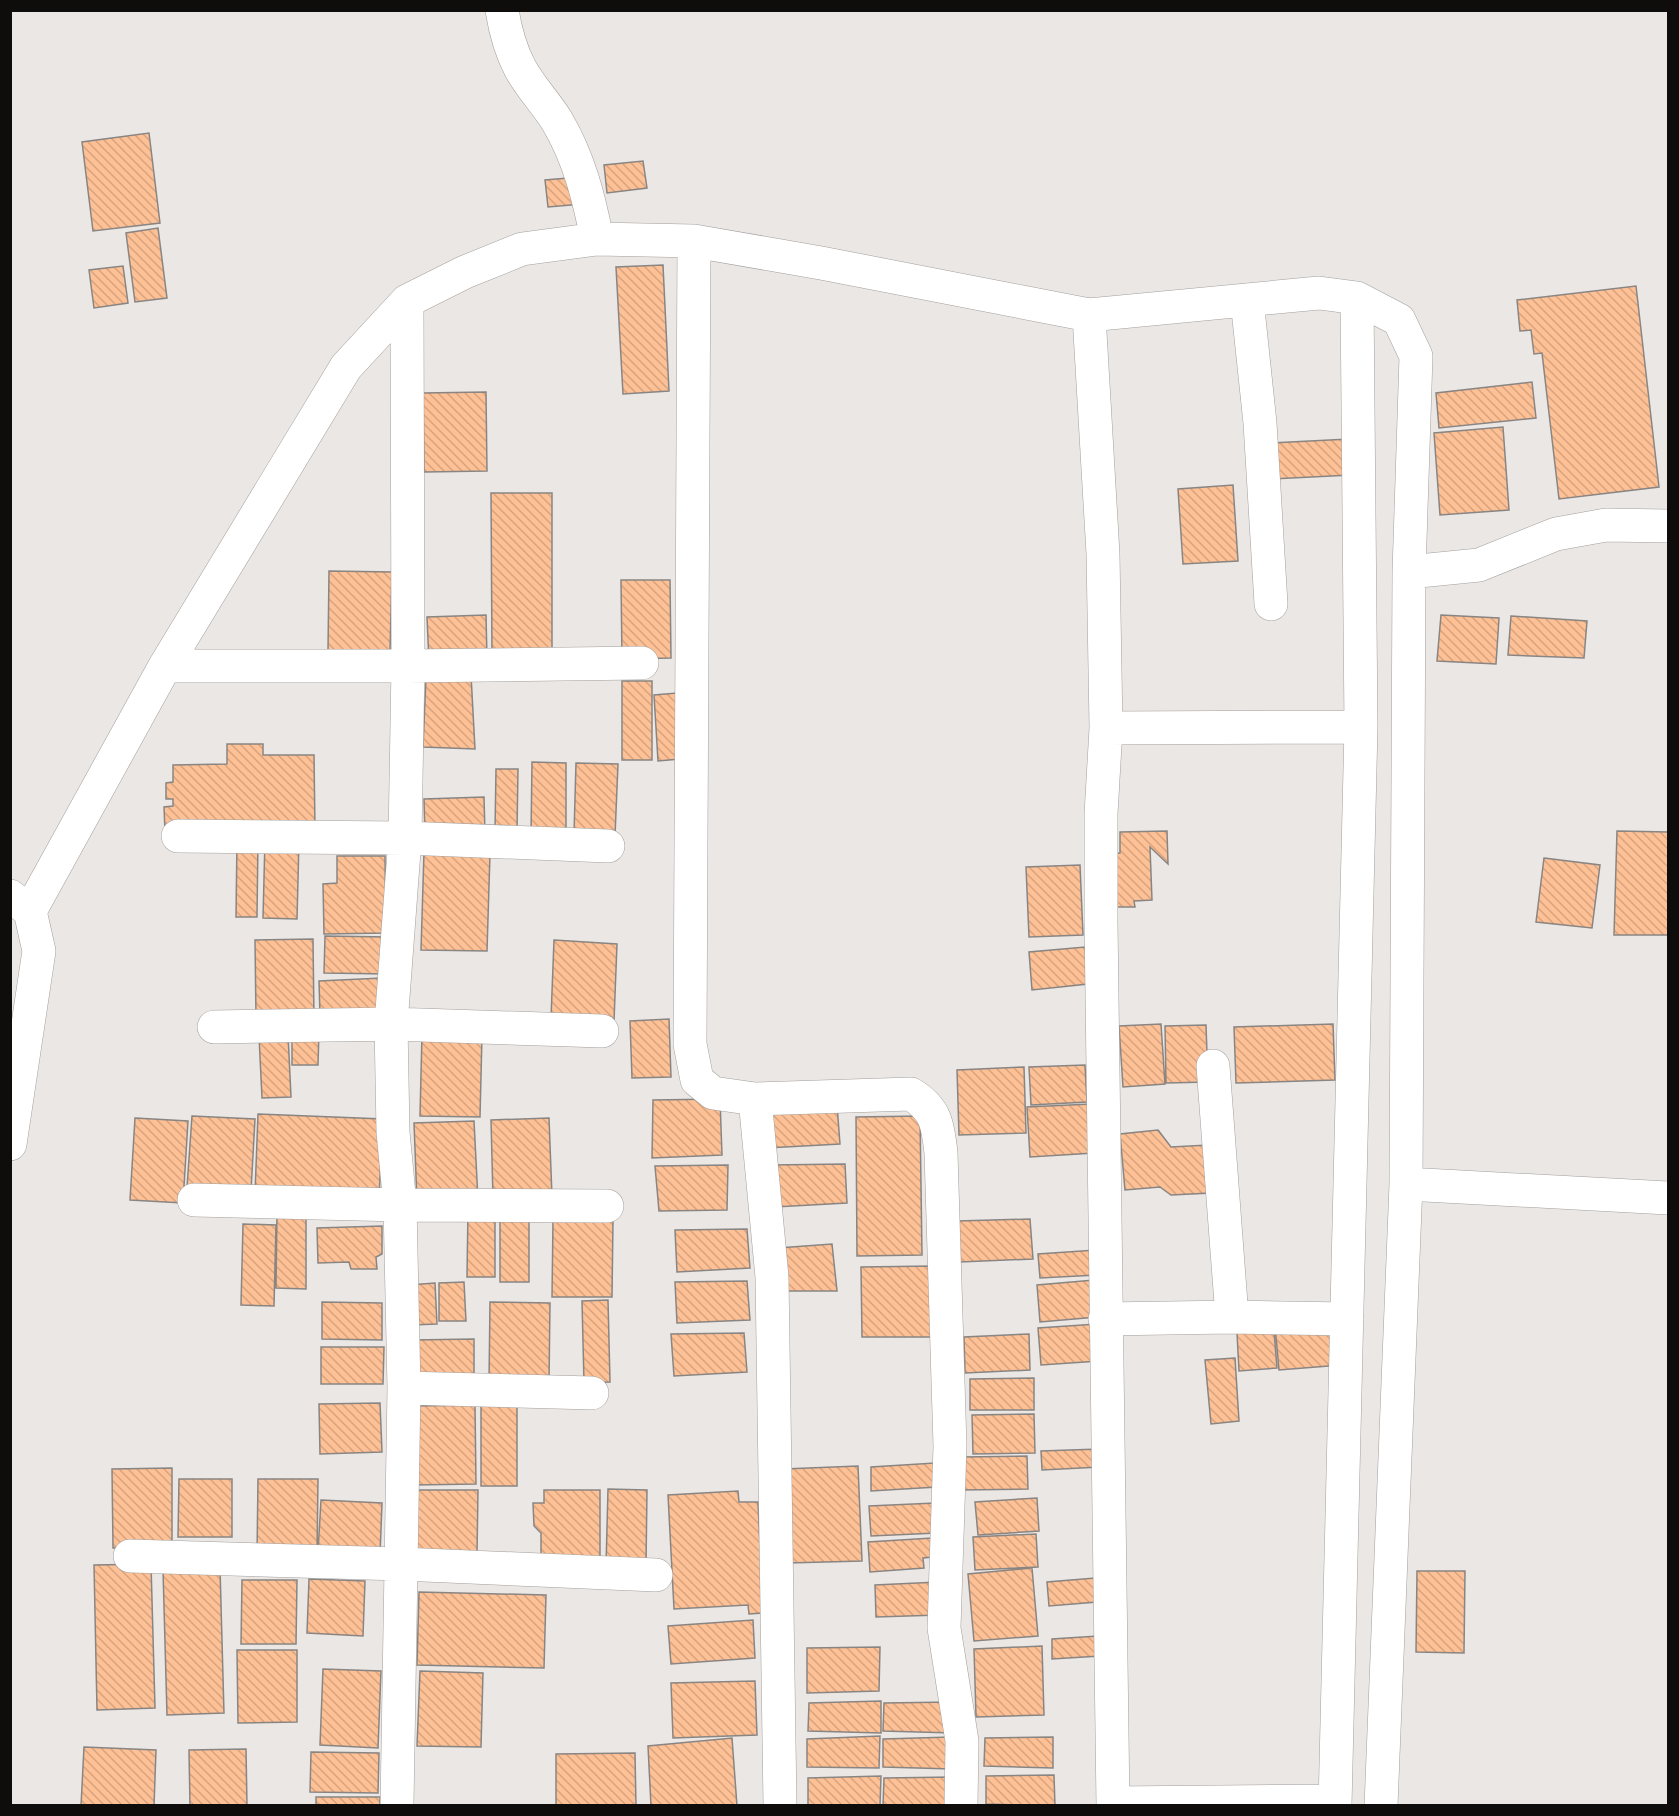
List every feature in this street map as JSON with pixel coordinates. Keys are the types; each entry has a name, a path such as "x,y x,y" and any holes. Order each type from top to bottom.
{"street":[{"path":"502,10 519,67 558,121 578,165 588,193 597,239"},
{"path":"10,1144 39,951 20,904 346,367 407,302 465,272 522,249 597,239 694,241 1089,315 1319,293 1357,298 1399,320 1416,357 1409,572 1406,1184 1380,1806"},
{"path":"694,241 690,1044 697,1080 713,1093 755,1099 911,1094 926,1103 938,1126 942,1164 950,1446 944,1628 962,1741 961,1806"},
{"path":"1089,315 1102,554 1106,728 1101,814 1105,1319 1113,1804 1335,1803 1362,727 1357,298"},
{"path":"1248,300 1260,423 1271,604"},
{"path":"397,1806 404,1388 400,1205 393,1132 391,1024 405,838 408,666 407,302"},
{"path":"1409,572 1479,565 1556,534 1606,525 1668,526"},
{"path":"165,666 642,663"},
{"path":"1106,728 1362,727"},
{"path":"178,836 405,838 608,846"},
{"path":"214,1027 391,1024 602,1031"},
{"path":"1213,1066 1232,1317"},
{"path":"755,1099 772,1277 780,1806"},
{"path":"1406,1184 1668,1198"},
{"path":"194,1200 400,1205 607,1206"},
{"path":"1105,1319 1232,1317 1347,1319"},
{"path":"404,1388 592,1393"},
{"path":"130,1556 656,1575"}],"building":[{"path":"149,133 160,223 93,231 82,142"},
{"path":"643,161 647,188 607,193 604,165"},
{"path":"580,177 582,204 548,207 545,180"},
{"path":"158,228 167,298 135,302 126,233"},
{"path":"663,265 669,391 623,394 616,267"},
{"path":"123,266 128,303 94,308 89,270"},
{"path":"1636,286 1659,487 1559,499 1542,353 1534,354 1531,330 1520,331 1517,300"},
{"path":"1532,382 1536,418 1439,428 1436,393"},
{"path":"486,392 487,471 424,472 423,393"},
{"path":"1503,427 1509,510 1440,515 1434,433"},
{"path":"1349,439 1351,475 1272,479 1271,443"},
{"path":"1233,485 1238,561 1183,564 1178,489"},
{"path":"491,493 552,493 552,657 492,657"},
{"path":"329,571 392,572 390,652 328,651"},
{"path":"621,580 670,580 671,658 622,659"},
{"path":"486,615 487,659 429,662 427,617"},
{"path":"1441,615 1499,618 1496,664 1437,661"},
{"path":"1511,616 1587,621 1584,658 1508,655"},
{"path":"471,675 475,749 423,747 426,678"},
{"path":"622,681 652,681 652,760 622,760"},
{"path":"677,693 680,759 658,761 654,695"},
{"path":"227,744 263,744 263,755 314,755 315,830 165,831 164,807 173,806 173,799 166,799 166,783 173,782 173,765 227,764"},
{"path":"532,762 566,763 566,835 531,835"},
{"path":"576,763 618,764 615,836 574,834"},
{"path":"496,769 518,769 517,832 495,831"},
{"path":"484,797 485,834 425,836 424,799"},
{"path":"1167,831 1168,864 1150,847 1152,900 1134,901 1135,907 1110,907 1108,854 1120,853 1120,832"},
{"path":"1617,831 1668,832 1668,935 1614,935"},
{"path":"265,839 299,841 297,919 263,918"},
{"path":"237,840 258,840 257,917 236,917"},
{"path":"424,852 490,854 487,951 421,950"},
{"path":"337,856 385,856 386,933 324,934 323,884 337,883"},
{"path":"1544,858 1600,865 1592,928 1536,922"},
{"path":"1080,865 1083,935 1029,937 1026,867"},
{"path":"325,936 389,937 388,974 324,973"},
{"path":"313,939 314,1018 256,1018 255,940"},
{"path":"554,940 617,944 614,1021 551,1018"},
{"path":"1085,947 1088,984 1032,990 1029,952"},
{"path":"382,978 384,1013 320,1016 319,981"},
{"path":"669,1019 671,1077 632,1078 630,1021"},
{"path":"1161,1024 1165,1084 1123,1087 1119,1026"},
{"path":"1333,1024 1335,1080 1236,1083 1234,1027"},
{"path":"1206,1025 1208,1082 1166,1083 1165,1026"},
{"path":"292,1030 319,1031 318,1065 292,1065"},
{"path":"422,1033 482,1035 480,1117 420,1116"},
{"path":"288,1034 291,1097 262,1098 259,1036"},
{"path":"1085,1065 1087,1102 1031,1105 1029,1067"},
{"path":"1024,1067 1026,1133 959,1135 957,1070"},
{"path":"720,1099 722,1155 652,1158 653,1100"},
{"path":"1091,1104 1094,1153 1030,1157 1027,1107"},
{"path":"837,1105 840,1144 767,1148 765,1106"},
{"path":"258,1114 383,1119 379,1197 255,1193"},
{"path":"192,1116 255,1119 251,1191 187,1187"},
{"path":"920,1116 922,1255 857,1256 856,1117"},
{"path":"135,1118 188,1121 183,1203 130,1200"},
{"path":"549,1118 552,1197 493,1199 491,1120"},
{"path":"474,1121 478,1200 417,1202 414,1123"},
{"path":"1158,1130 1171,1147 1208,1145 1211,1193 1171,1195 1160,1187 1125,1190 1120,1134"},
{"path":"845,1164 847,1203 775,1207 772,1165"},
{"path":"728,1165 727,1210 659,1211 655,1166"},
{"path":"468,1209 495,1209 495,1277 467,1277"},
{"path":"500,1210 529,1210 529,1282 500,1282"},
{"path":"277,1212 306,1212 306,1289 276,1288"},
{"path":"1030,1219 1033,1259 960,1262 958,1221"},
{"path":"553,1220 613,1220 612,1297 552,1297"},
{"path":"243,1224 276,1225 274,1306 241,1305"},
{"path":"382,1226 382,1254 376,1257 377,1269 351,1269 349,1262 318,1263 317,1228"},
{"path":"747,1229 750,1268 677,1272 675,1230"},
{"path":"832,1244 837,1291 780,1291 778,1248"},
{"path":"1096,1250 1097,1275 1040,1278 1038,1254"},
{"path":"933,1266 934,1337 862,1337 861,1267"},
{"path":"1094,1280 1097,1317 1040,1322 1037,1285"},
{"path":"747,1281 750,1320 677,1323 675,1282"},
{"path":"464,1282 466,1321 439,1321 439,1283"},
{"path":"435,1283 437,1324 411,1325 408,1285"},
{"path":"608,1300 610,1382 584,1383 582,1301"},
{"path":"322,1302 382,1303 382,1340 322,1339"},
{"path":"490,1302 550,1303 549,1383 489,1383"},
{"path":"1337,1320 1341,1365 1279,1370 1275,1325"},
{"path":"1097,1324 1099,1361 1041,1365 1038,1328"},
{"path":"1274,1331 1277,1368 1239,1371 1237,1333"},
{"path":"744,1333 747,1372 674,1376 671,1334"},
{"path":"1029,1334 1030,1370 965,1373 964,1337"},
{"path":"474,1339 474,1382 413,1383 412,1340"},
{"path":"321,1347 384,1347 383,1384 321,1384"},
{"path":"1235,1358 1239,1421 1211,1424 1205,1360"},
{"path":"1034,1378 1034,1410 970,1410 970,1379"},
{"path":"380,1403 382,1452 320,1454 319,1404"},
{"path":"475,1405 476,1484 413,1485 413,1406"},
{"path":"481,1405 517,1406 517,1486 481,1486"},
{"path":"1034,1414 1035,1453 973,1454 972,1415"},
{"path":"1099,1449 1100,1467 1042,1470 1041,1451"},
{"path":"1027,1456 1028,1489 961,1490 961,1457"},
{"path":"935,1463 937,1487 871,1491 871,1467"},
{"path":"858,1466 862,1561 788,1563 784,1469"},
{"path":"172,1468 172,1547 113,1548 112,1469"},
{"path":"179,1479 232,1479 232,1537 178,1537"},
{"path":"258,1479 318,1479 317,1556 257,1555"},
{"path":"608,1489 647,1490 646,1566 606,1566"},
{"path":"416,1490 478,1490 477,1555 414,1551"},
{"path":"544,1490 600,1490 600,1564 541,1564 541,1533 534,1526 533,1503 544,1503"},
{"path":"738,1491 739,1502 758,1502 763,1613 749,1614 748,1605 674,1609 668,1495"},
{"path":"1037,1498 1039,1531 978,1535 975,1502"},
{"path":"321,1500 382,1503 380,1555 318,1552"},
{"path":"935,1503 937,1533 871,1536 869,1506"},
{"path":"1036,1534 1038,1567 975,1570 973,1537"},
{"path":"932,1538 933,1557 923,1558 924,1568 870,1572 868,1542"},
{"path":"151,1564 155,1708 97,1710 94,1565"},
{"path":"220,1568 224,1713 167,1715 163,1570"},
{"path":"1032,1568 1038,1636 974,1641 968,1574"},
{"path":"1417,1571 1465,1571 1464,1653 1416,1652"},
{"path":"1095,1578 1097,1602 1049,1606 1047,1582"},
{"path":"309,1579 365,1581 363,1636 307,1633"},
{"path":"242,1580 297,1580 296,1644 241,1644"},
{"path":"938,1582 939,1615 876,1617 875,1585"},
{"path":"419,1592 546,1595 544,1668 417,1665"},
{"path":"753,1620 755,1658 671,1664 668,1626"},
{"path":"1098,1636 1100,1656 1052,1659 1052,1639"},
{"path":"1042,1646 1044,1715 976,1717 974,1649"},
{"path":"880,1647 879,1691 807,1693 807,1648"},
{"path":"237,1650 297,1650 297,1722 238,1723"},
{"path":"323,1669 381,1671 378,1748 320,1745"},
{"path":"420,1671 483,1673 481,1747 417,1746"},
{"path":"755,1681 757,1735 673,1738 671,1683"},
{"path":"881,1701 881,1733 808,1731 809,1703"},
{"path":"952,1702 953,1733 883,1731 884,1703"},
{"path":"880,1736 879,1768 807,1767 807,1739"},
{"path":"951,1737 952,1769 883,1767 883,1739"},
{"path":"1053,1737 1053,1768 984,1766 985,1738"},
{"path":"732,1738 737,1806 651,1806 648,1746"},
{"path":"84,1747 156,1750 154,1806 81,1806"},
{"path":"246,1749 247,1806 190,1806 189,1750"},
{"path":"311,1752 379,1753 378,1793 310,1792"},
{"path":"635,1753 636,1806 556,1806 556,1754"},
{"path":"1054,1775 1055,1806 986,1804 986,1776"},
{"path":"881,1776 880,1806 808,1806 808,1778"},
{"path":"952,1777 953,1806 883,1806 884,1778"},
{"path":"316,1797 380,1797 380,1806 316,1806"}]}
